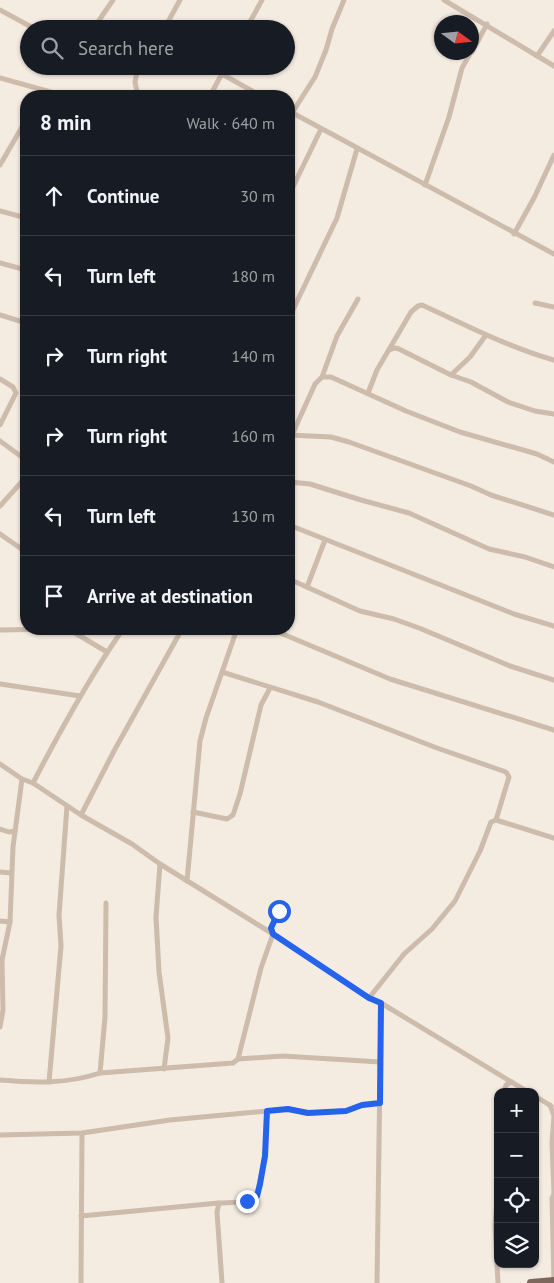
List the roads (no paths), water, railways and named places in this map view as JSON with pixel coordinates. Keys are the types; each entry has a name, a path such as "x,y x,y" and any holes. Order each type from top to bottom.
{"main road":[{"path":"531,1283 554,1281"}],"street":[{"path":"99,20 113,0"},
{"path":"169,20 180,0"},
{"path":"251,20 262,0"},
{"path":"295,105 315,77 344,0"},
{"path":"446,0 554,66"},
{"path":"0,10 20,21"},
{"path":"479,38 487,24"},
{"path":"537,56 554,31"},
{"path":"425,185 449,117 462,68 466,60"},
{"path":"136,75 137,90"},
{"path":"213,90 221,75"},
{"path":"224,75 250,90"},
{"path":"0,78 40,90"},
{"path":"295,115 554,254"},
{"path":"295,183 321,129"},
{"path":"0,166 20,131"},
{"path":"295,306 337,218 357,149"},
{"path":"514,234 534,198 554,155"},
{"path":"0,211 20,216"},
{"path":"0,262 20,268"},
{"path":"295,425 315,384 322,378 337,336 358,299"},
{"path":"535,303 554,307"},
{"path":"368,393 377,370 411,312 422,305 509,345 554,360"},
{"path":"0,315 20,321"},
{"path":"451,375 470,357 486,335"},
{"path":"388,351 395,348 399,349 518,406 554,414"},
{"path":"322,378 331,377 406,411 460,432 517,450 537,454 554,462"},
{"path":"0,379 13,387 16,393 0,425"},
{"path":"295,435 331,437 349,442 491,495 554,515"},
{"path":"0,441 20,456"},
{"path":"1,503 20,483"},
{"path":"295,483 310,484 409,513 489,549 525,557 554,567"},
{"path":"295,528 514,614 554,626"},
{"path":"0,534 20,548"},
{"path":"307,587 325,540"},
{"path":"295,582 360,611 419,628 510,666 554,680"},
{"path":"0,630 20,630"},
{"path":"78,635 107,652"},
{"path":"33,783 80,696 119,635"},
{"path":"81,815 114,751 179,635"},
{"path":"187,881 200,741 235,635"},
{"path":"284,635 390,679 554,730"},
{"path":"222,672 318,702 437,748 506,772 509,777 508,784 496,820"},
{"path":"0,684 80,696"},
{"path":"193,812 227,819 233,815 240,794 261,705 270,688"},
{"path":"0,764 22,780 33,783 81,815 132,844 160,864 273,934 369,998 381,1003 522,1088"},
{"path":"0,1027 3,1010 2,960 10,922 12,847 22,780"},
{"path":"49,1082 60,946 59,915 67,806"},
{"path":"369,998 404,954 432,930 455,901 480,851 491,822 496,820 554,838"},
{"path":"0,830 9,832 16,830"},
{"path":"160,864 156,917 159,972 168,1038 164,1069"},
{"path":"0,872 11,873"},
{"path":"100,1073 105,1017 106,903"},
{"path":"238,1059 261,968 273,934 271,928 281,905"},
{"path":"0,922 10,922"},
{"path":"377,1283 381,1003"},
{"path":"0,1080 49,1082 86,1078 100,1073 233,1063 238,1059 284,1056 380,1062"},
{"path":"505,1088 506,1085 512,1082"},
{"path":"539,1098 552,1106 554,1116 552,1143 554,1281"},
{"path":"0,1135 82,1133 170,1120 288,1109 308,1113 346,1111 362,1105 380,1103"},
{"path":"81,1216 253,1199 257,1196 265,1156 267,1111"},
{"path":"81,1283 82,1133"},
{"path":"219,1203 217,1212 222,1283"},
{"path":"495,1223 498,1283"}]}
